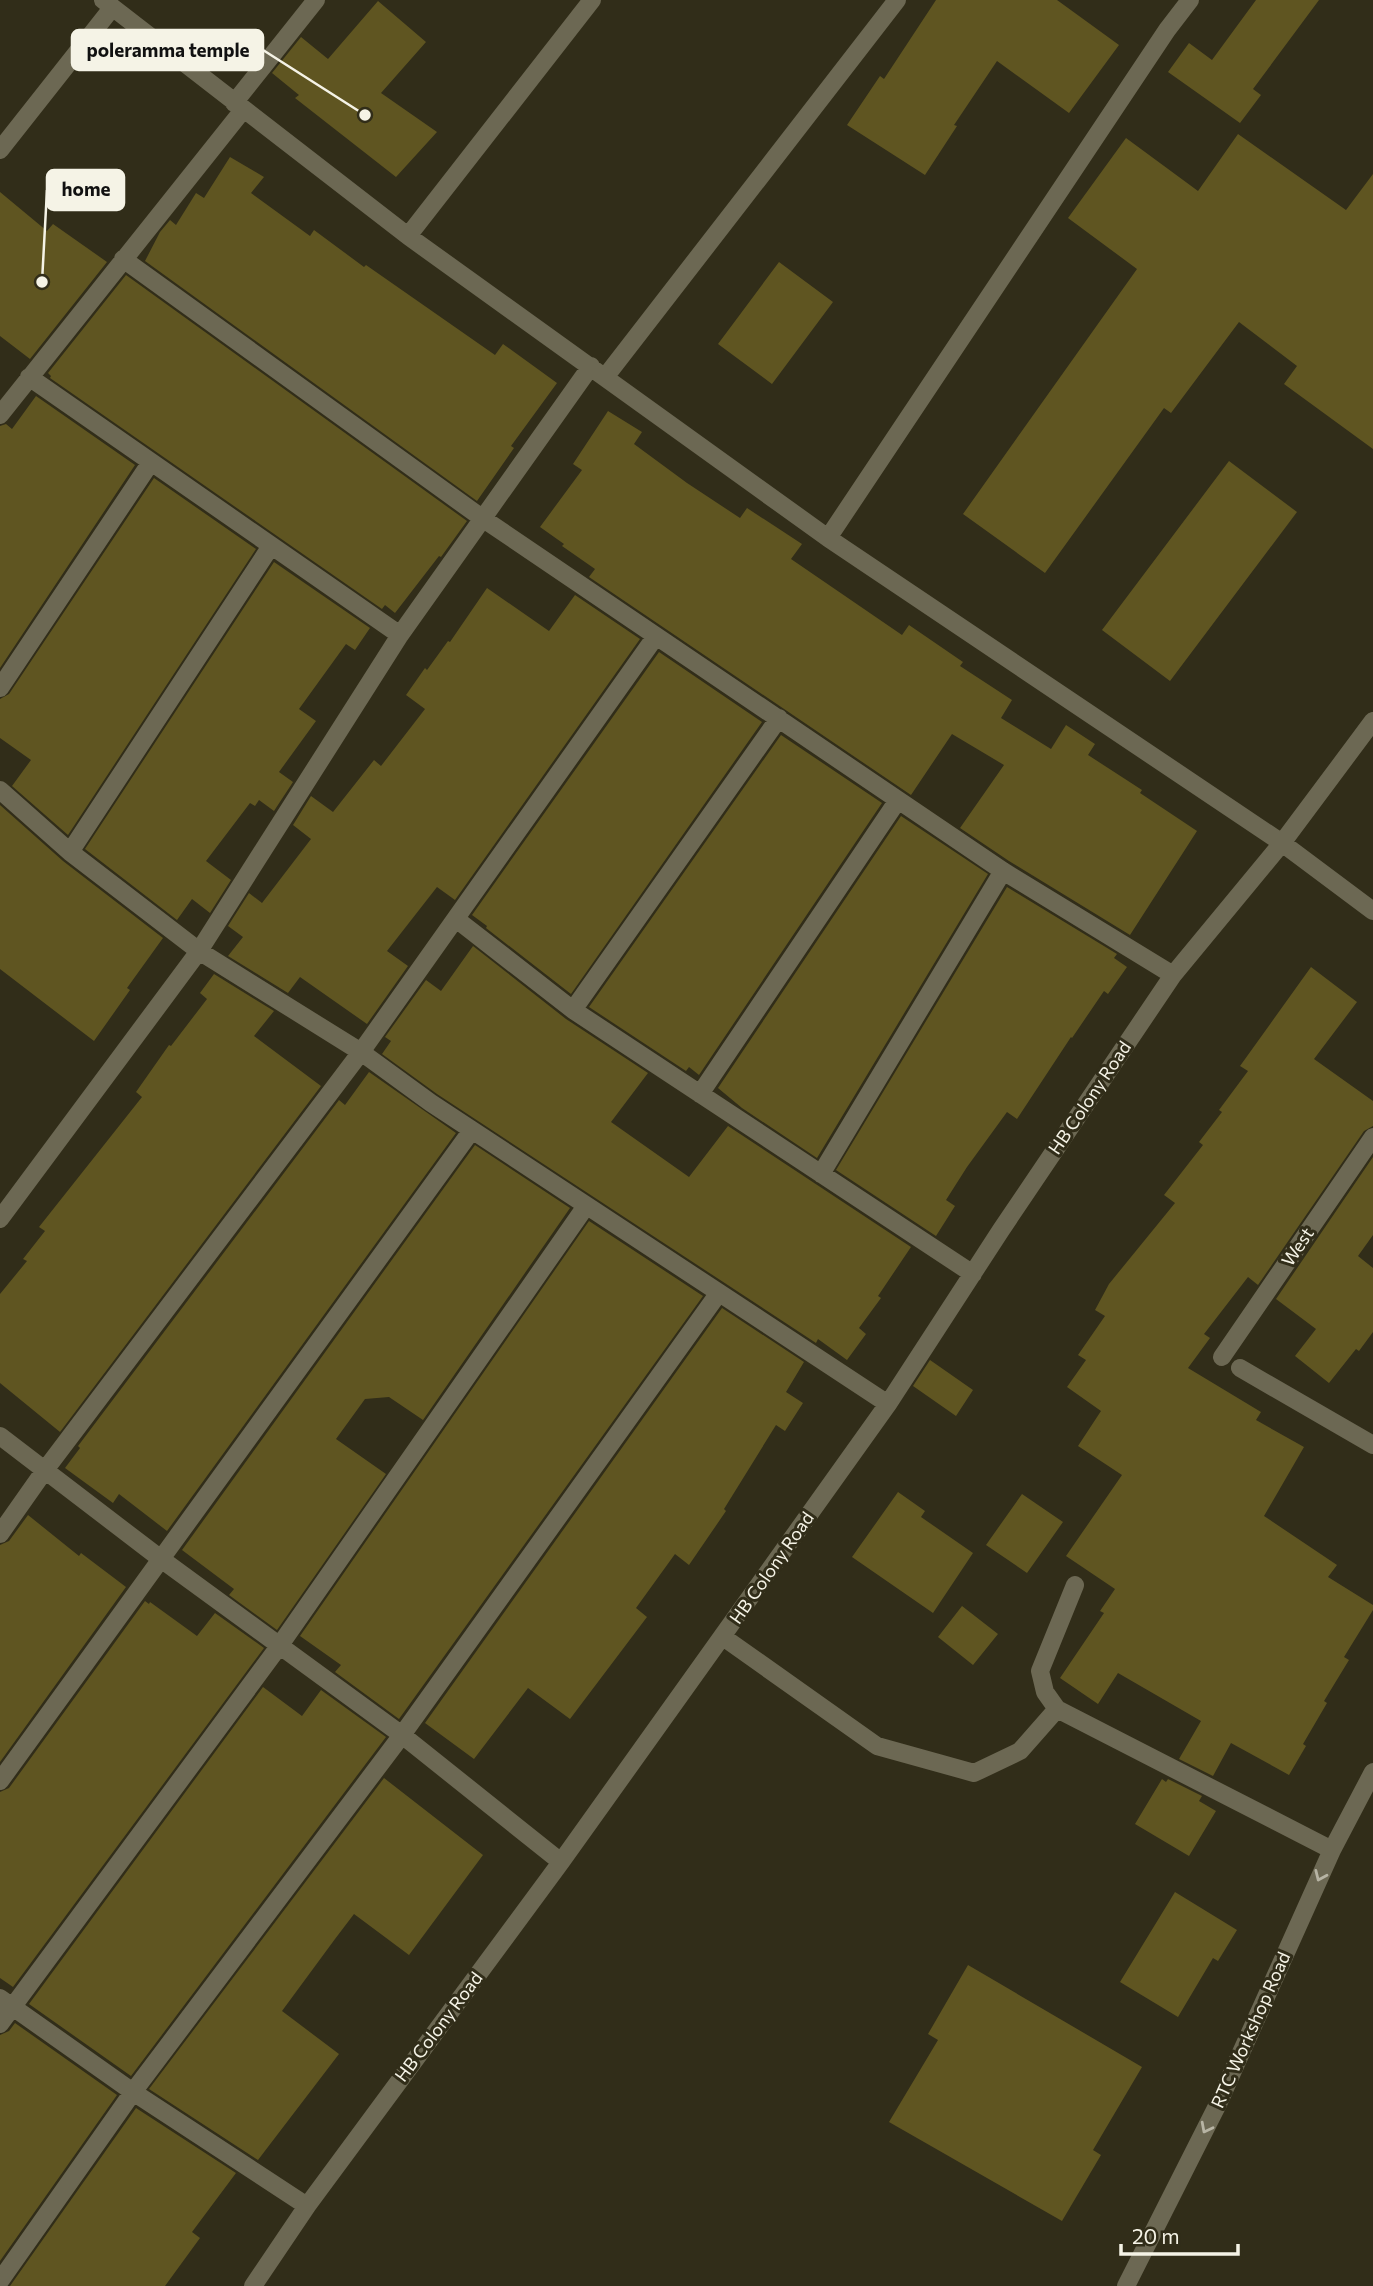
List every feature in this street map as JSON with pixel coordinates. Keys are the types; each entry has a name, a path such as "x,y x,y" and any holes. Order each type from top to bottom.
{"street":[{"path":"0,415 123,259 316,0"},
{"path":"408,236 592,0"},
{"path":"606,376 897,0"},
{"path":"828,538 1159,42 1190,0"},
{"path":"0,150 108,4 408,236 828,538 1282,844 1373,911"},
{"path":"123,259 482,518 1003,871 1173,975"},
{"path":"0,1219 200,951 400,635 591,366"},
{"path":"29,377 400,635"},
{"path":"0,688 151,463"},
{"path":"70,852 271,546"},
{"path":"0,1534 45,1470 361,1052 656,636"},
{"path":"573,1010 779,718"},
{"name":"HB Colony Road","path":"253,2286 306,2206 561,1862 888,1404 1001,1230 1173,975 1282,844 1373,722"},
{"path":"0,790 70,852 200,951 361,1052 472,1130 888,1404"},
{"path":"700,1094 898,800"},
{"path":"821,1174 1003,871"},
{"path":"456,919 573,1010 973,1274"},
{"path":"0,1782 472,1130"},
{"name":"West","path":"1222,1357 1373,1137"},
{"path":"0,2024 6,2003 280,1645 586,1206"},
{"path":"0,2281 133,2092 402,1735 718,1294"},
{"path":"1240,1368 1373,1445"},
{"path":"0,1436 161,1559 402,1735 561,1862"},
{"path":"1075,1586 1040,1671 1045,1692 1056,1709 1332,1850"},
{"path":"723,1637 877,1746 974,1773 1020,1751 1056,1709"},
{"name":"RTC Workshop Road","path":"1126,2286 1218,2104 1332,1850 1373,1772"},
{"path":"6,2003 133,2092 306,2206"}],"building":[{"path":"936,0 1057,0 1119,45 1069,113 997,61 954,125 957,126 925,175 847,125 880,76 884,79"},
{"path":"1256,0 1319,0 1253,89 1261,95 1240,123 1168,72 1189,43 1212,60"},
{"path":"378,1 426,42 381,93 437,132 396,177 295,98 299,95 272,73 301,37 328,59"},
{"path":"1238,134 1346,210 1373,174 1373,449 1284,384 1297,366 1239,322 1171,413 1164,408 1045,573 963,514 1137,269 1068,218 1126,138 1198,191"},
{"path":"230,157 264,177 251,193 310,236 314,230 495,355 503,344 557,383 511,446 514,448 477,501 145,261 160,232 170,220 176,225 196,193 204,198"},
{"path":"0,192 47,231 53,224 107,262 30,359 0,336"},
{"path":"779,262 833,302 772,384 718,344"},
{"path":"126,275 467,521 395,613 385,605 382,609 50,378 48,373"},
{"path":"36,396 135,465 0,668 0,426 6,424 12,429"},
{"path":"608,411 642,432 634,444 687,483 740,518 747,508 802,544 791,559 902,635 909,625 963,662 960,666 1012,700 1001,718 1051,749 1066,725 1095,744 1088,755 1142,790 1140,793 1197,831 1130,935 960,828 1004,765 952,734 911,795 589,577 595,569 540,527 582,470 573,464"},
{"path":"1229,461 1297,512 1170,681 1102,630"},
{"path":"154,478 256,549 68,835 12,786 31,760 0,738 0,699 9,694"},
{"path":"274,562 370,628 355,650 346,644 299,709 316,721 279,772 293,782 274,811 259,800 255,806 250,803 206,861 231,880 210,913 192,899 177,920 85,849"},
{"path":"487,588 549,631 575,595 640,639 455,900 437,887 387,951 408,966 367,1024 300,977 288,993 228,956 243,937 228,926 249,893 262,903 311,839 293,825 311,796 333,812 374,760 381,766 425,709 406,695 425,668 427,670 448,641 450,642"},
{"path":"659,652 762,722 571,994 472,915"},
{"path":"781,735 882,803 699,1075 689,1067 686,1071 589,1007"},
{"path":"0,805 63,861 163,938 94,1041 0,969"},
{"path":"901,816 988,874 817,1158 742,1108 718,1088"},
{"path":"1007,887 1117,954 1114,958 1127,967 1108,994 1104,991 1017,1119 1007,1112 967,1167 946,1200 955,1206 936,1236 836,1170"},
{"path":"473,946 566,1019 648,1073 611,1122 689,1177 728,1126 911,1247 878,1296 881,1298 859,1328 866,1334 847,1360 818,1339 816,1343 437,1094 382,1054 391,1041 385,1037 426,980 441,991"},
{"path":"1311,967 1357,1002 1314,1059 1373,1101 1373,1126 1364,1131 1258,1285 1248,1277 1204,1334 1210,1338 1188,1368 1261,1412 1256,1420 1304,1447 1264,1516 1337,1565 1328,1577 1373,1605 1373,1610 1344,1657 1349,1660 1324,1701 1327,1703 1289,1775 1231,1743 1213,1776 1179,1759 1201,1721 1118,1673 1098,1704 1060,1678 1104,1613 1100,1611 1115,1589 1066,1556 1122,1475 1078,1446 1101,1411 1067,1387 1086,1360 1078,1355 1105,1316 1095,1310 1109,1284 1175,1203 1164,1195 1203,1145 1199,1142 1248,1071 1240,1066"},
{"path":"214,974 274,1011 254,1036 321,1086 60,1432 0,1383 0,1294 27,1261 23,1259 45,1231 39,1227 142,1097 136,1092 169,1045 171,1046 207,999 200,993"},
{"path":"369,1072 456,1133 167,1531 119,1494 113,1503 65,1468 80,1448 78,1446 339,1100 345,1105"},
{"path":"475,1145 570,1208 423,1420 389,1397 365,1399 336,1439 386,1474 277,1630 229,1595 234,1589 182,1550"},
{"path":"1373,1157 1373,1235 1358,1256 1373,1268 1373,1332 1329,1383 1295,1356 1316,1329 1276,1299"},
{"path":"589,1221 703,1296 399,1719 335,1672 341,1665 300,1636"},
{"path":"722,1308 804,1362 786,1392 803,1403 785,1431 776,1425 724,1509 726,1511 689,1565 675,1554 636,1608 647,1617 570,1719 528,1688 474,1759 425,1723"},
{"path":"930,1360 973,1390 956,1416 913,1386"},
{"path":"898,1492 925,1511 921,1517 973,1553 933,1613 852,1557"},
{"path":"1022,1494 1063,1522 1027,1573 986,1545"},
{"path":"28,1515 79,1556 81,1553 126,1587 0,1762 0,1545 9,1541"},
{"path":"145,1601 197,1636 215,1613 264,1648 13,1987 0,1978 0,1792 9,1788"},
{"path":"962,1606 998,1634 973,1665 938,1637"},
{"path":"263,1687 302,1716 321,1690 386,1737 131,2076 29,2004"},
{"path":"384,1778 483,1855 409,1955 354,1914 335,1939 282,2011 339,2054 258,2160 149,2089"},
{"path":"1162,1779 1166,1782 1168,1779 1202,1796 1199,1801 1216,1811 1189,1856 1135,1824"},
{"path":"1175,1892 1237,1930 1218,1961 1213,1958 1178,2017 1120,1982"},
{"path":"968,1965 1142,2067 1093,2150 1101,2155 1062,2221 889,2122 938,2040 928,2034"},
{"path":"15,2023 117,2095 0,2261 0,2035 9,2031"},
{"path":"136,2108 236,2173 192,2232 200,2238 165,2286 10,2286"}],"place":[{"name":"poleramma temple","path":"365,115"},
{"name":"home","path":"42,282"}]}
